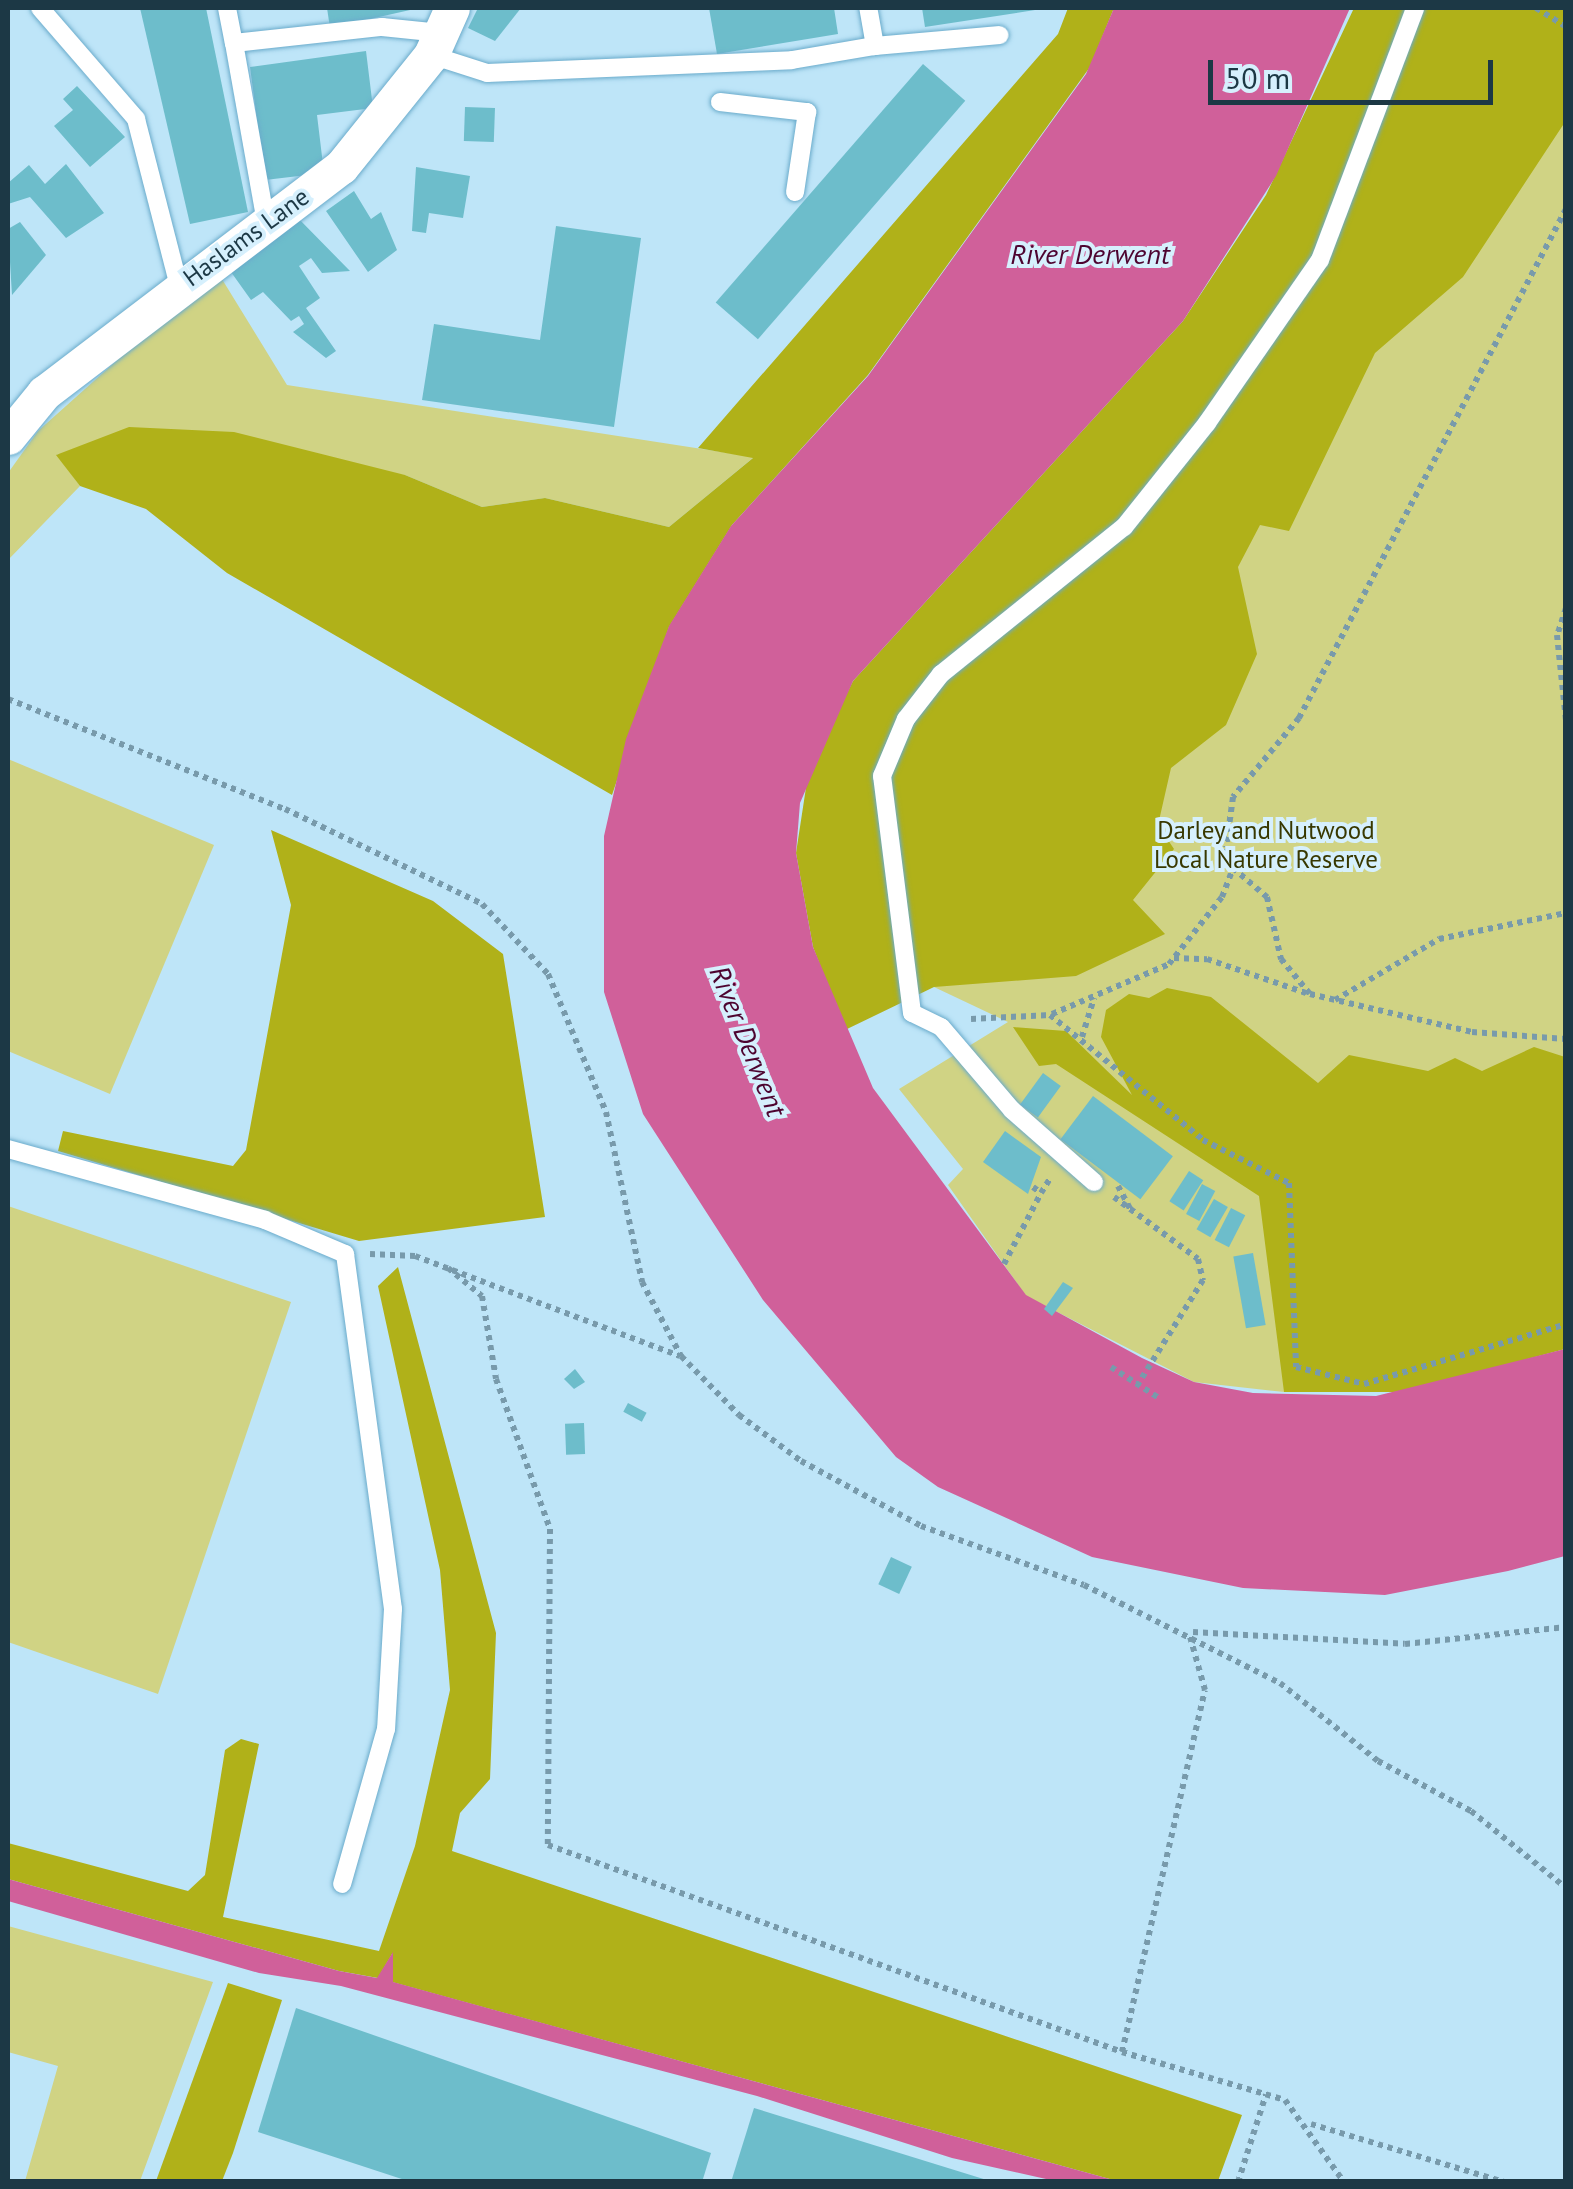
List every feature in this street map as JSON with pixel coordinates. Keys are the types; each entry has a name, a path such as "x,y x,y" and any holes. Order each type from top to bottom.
{"street":[{"name":"Haslams Lane","path":"8,438 44,393 179,286 341,167 441,32"}],"lane":[{"path":"40,8 136,119 179,286"},
{"path":"227,8 266,222"},
{"path":"868,8 875,46"},
{"path":"1094,1182 1012,1110 941,1027 912,1013 881,802 894,744 942,674 1124,527 1207,423 1320,260 1415,8"},
{"path":"234,43 382,27 441,32 487,73 792,60 875,46 1000,35"},
{"path":"720,102 806,112 795,192"},
{"path":"8,1149 265,1220 345,1254 392,1609 386,1729 342,1884"}],"path":[{"path":"1536,8 1566,27"},
{"path":"1310,994 1281,958 1266,897 1233,868 1226,848 1233,797 1300,718 1566,209"},
{"path":"1566,608 1557,635 1566,721"},
{"path":"8,699 285,809 482,904 548,974 606,1112 642,1282 681,1356 739,1415 818,1470 921,1526 1189,1632 1280,1682 1378,1761 1472,1811 1566,1888"},
{"path":"941,1027 1010,1010 1050,1014 1173,958 1222,897 1233,868"},
{"path":"1334,1001 1440,940 1566,914"},
{"path":"1173,958 1207,959 1334,1001 1472,1032 1566,1039"},
{"path":"1082,1036 1094,997"},
{"path":"1050,1014 1082,1036 1203,1140 1289,1184 1296,1367 1364,1384 1566,1324"},
{"path":"1094,1182 1198,1259 1204,1280 1138,1384"},
{"path":"1004,1264 1041,1193"},
{"path":"345,1254 448,1268 681,1356"},
{"path":"448,1268 482,1296 496,1378 550,1529 548,1845 1122,2052 1266,2094 1310,2123 1504,2182"},
{"path":"1111,1367 1159,1398"},
{"path":"1189,1632 1405,1644 1566,1627"},
{"path":"1122,2052 1204,1690 1189,1632"},
{"path":"1238,2182 1266,2094"},
{"path":"1310,2123 1344,2182"}],"green space":[{"name":"Darley and Nutwood Local Nature Reserve","path":"1565,8 1565,1349 1284,1392 1194,1382 1026,1296 948,1185 963,1169 899,1089 1008,1022 934,987"},
{"path":"217,271 287,385 754,457 669,527 545,498 482,507 405,475 57,454 80,486 8,560 8,473 38,431"},
{"path":"8,759 214,845 110,1094 8,1051"},
{"path":"8,1206 291,1302 158,1694 8,1642"},
{"path":"8,1926 213,1982 140,2181 25,2181 58,2066 8,2052"}],"shaded area":[{"path":"1068,8 1114,8 1090,67 868,375 732,525 669,627 612,795 227,573 146,509 80,486 56,455 129,427 234,432 405,475 482,507 545,498 669,527 753,458 698,448 1058,34"},
{"path":"1354,8 1565,8 1565,122 1463,277 1375,353 1289,531 1260,525 1238,567 1257,654 1226,725 1171,768 1158,825 1174,849 1133,900 1165,934 1076,976 934,987 845,1030 813,947 796,853 809,768 853,681 1183,321 1266,195"},
{"path":"271,830 433,901 503,954 545,1217 359,1241 58,1151 63,1131 233,1166 246,1150 291,905"},
{"path":"1167,988 1211,997 1318,1083 1349,1055 1428,1071 1455,1058 1482,1071 1534,1047 1565,1057 1565,1349 1404,1392 1284,1392 1259,1196 1056,1064 1039,1066 1013,1027 1066,1031 1132,1095 1101,1037 1106,1010 1129,994 1149,998"},
{"path":"398,1267 496,1633 490,1779 460,1813 452,1851 1242,2115 1218,2181 1117,2181 392,1982 392,1954 378,1978 339,1971 8,1879 8,1843 188,1891 205,1875 225,1750 241,1739 259,1744 223,1917 379,1951 415,1846 450,1690 440,1570 378,1286"},
{"path":"228,1983 282,2000 233,2153 222,2181 156,2181"}],"water":[{"name":"River Derwent","path":"1114,8 1350,8 1276,176 1183,321 853,681 800,803 796,853 813,947 873,1088 1026,1295 1142,1358 1194,1382 1253,1393 1376,1396 1565,1349 1565,1556 1385,1595 1243,1588 1092,1557 938,1487 896,1457 763,1300 643,1114 604,992 604,836 626,739 669,626 731,526 868,376 1086,74"},
{"path":"8,1879 339,1971 377,1978 393,1952 393,1982 1117,2181 1055,2181 952,2158 757,2096 341,1986 259,1973 8,1901"}],"building":[{"path":"140,8 206,8 248,212 190,224"},
{"path":"327,8 410,8 410,10 330,28"},
{"path":"478,8 521,8 495,41 468,28"},
{"path":"709,8 834,8 838,34 717,54"},
{"path":"922,8 1035,8 1035,10 925,27"},
{"path":"366,51 373,108 317,115 324,173 265,180 250,67"},
{"path":"923,64 965,101 758,339 716,302"},
{"path":"77,86 125,137 90,167 54,126 73,110 63,99"},
{"path":"465,107 495,108 494,142 464,141"},
{"path":"66,164 104,213 66,238 30,197 8,204 8,183 29,165 45,184"},
{"path":"416,167 470,176 463,218 429,213 426,233 412,231"},
{"path":"354,191 371,219 381,212 397,250 368,272 326,211"},
{"path":"296,216 350,271 322,273 311,258 299,266 320,298 306,308 336,351 326,358 293,332 304,324 299,316 291,321 263,292 251,300 226,265"},
{"path":"20,222 46,255 12,295 8,229"},
{"path":"556,226 641,238 614,427 422,400 434,324 540,340"},
{"path":"1043,1073 1061,1086 1038,1117 1020,1105"},
{"path":"1093,1096 1173,1156 1140,1199 1061,1139"},
{"path":"1005,1131 1041,1157 1028,1194 983,1162"},
{"path":"1189,1171 1203,1180 1184,1210 1169,1201"},
{"path":"1202,1184 1215,1191 1199,1221 1186,1214"},
{"path":"1214,1199 1228,1207 1210,1237 1196,1229"},
{"path":"1231,1208 1245,1215 1229,1247 1215,1240"},
{"path":"1253,1253 1266,1325 1246,1328 1233,1256"},
{"path":"1063,1282 1073,1288 1052,1316 1044,1309"},
{"path":"575,1369 585,1382 574,1389 564,1379"},
{"path":"628,1403 647,1413 642,1422 623,1412"},
{"path":"584,1423 585,1454 566,1455 565,1424"},
{"path":"891,1557 912,1567 899,1594 878,1584"},
{"path":"296,2008 711,2153 702,2182 411,2182 258,2132"},
{"path":"754,2108 990,2181 990,2182 731,2182"}]}
